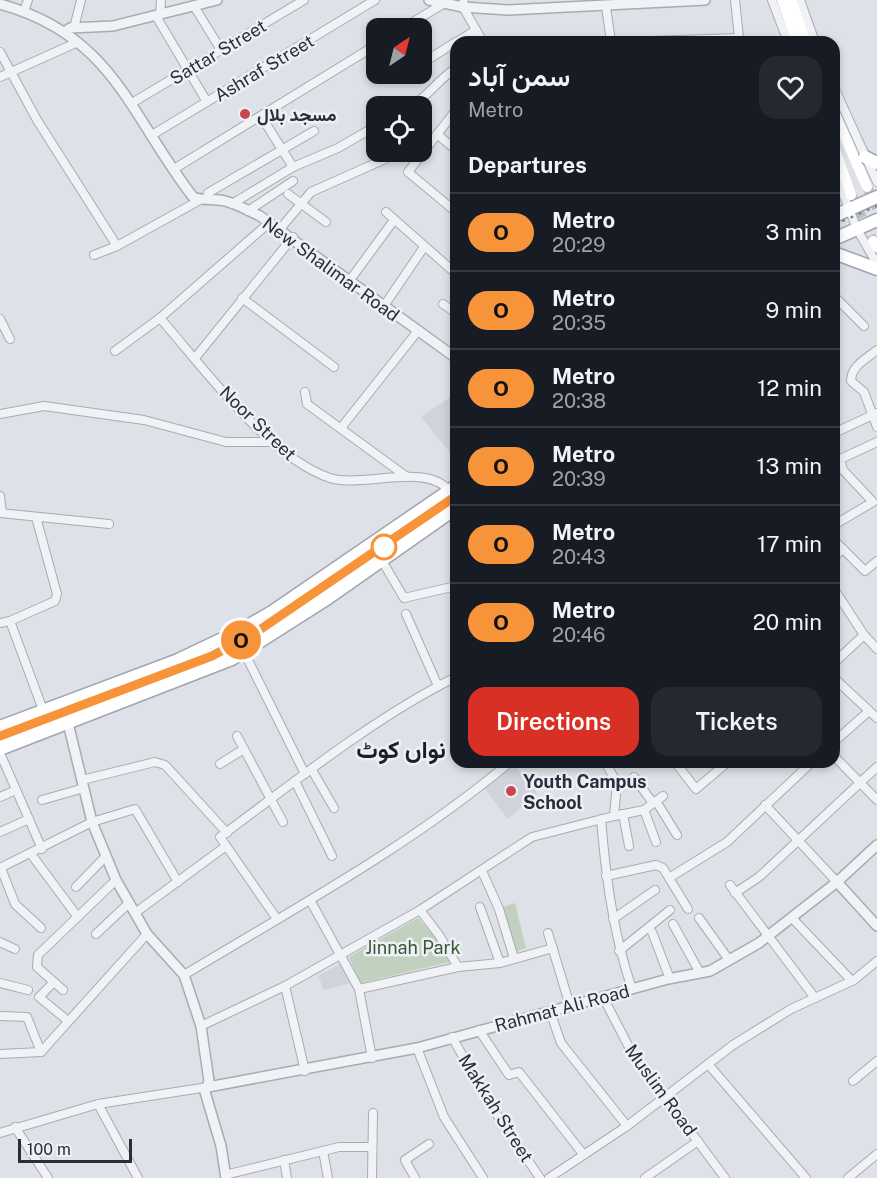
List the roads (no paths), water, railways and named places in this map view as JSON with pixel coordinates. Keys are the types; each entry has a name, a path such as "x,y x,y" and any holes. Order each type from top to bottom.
{"main road":[{"path":"782,0 795,36"},
{"path":"791,0 804,36"},
{"path":"840,123 872,184"},
{"path":"865,157 877,164"},
{"path":"840,163 852,195"},
{"path":"840,214 877,197"},
{"path":"840,236 877,220"},
{"path":"840,255 877,269"},
{"path":"0,727 205,648 272,612 450,490"},
{"path":"0,751 217,666 244,652 325,600 450,512"},
{"path":"145,673 152,692"}],"street":[{"path":"24,11 28,0"},
{"path":"70,29 81,0"},
{"path":"161,0 158,16 207,102"},
{"path":"0,4 70,29 113,26 217,0"},
{"name":"Sattar Street","path":"132,103 304,0"},
{"name":"Ashraf Street","path":"152,135 375,0"},
{"path":"429,0 443,4 464,4 508,10 606,7 622,3 705,0"},
{"path":"735,0 740,36"},
{"path":"772,0 786,36"},
{"path":"800,0 813,36"},
{"path":"420,18 443,4"},
{"path":"464,4 480,36"},
{"path":"194,6 221,50"},
{"path":"606,7 610,36"},
{"path":"70,29 78,42 107,69 132,103 192,197 203,199"},
{"path":"466,36 476,30"},
{"path":"0,77 78,42"},
{"path":"432,57 450,46"},
{"path":"0,51 117,246"},
{"path":"174,169 366,51"},
{"path":"426,96 432,92 441,78 450,72"},
{"path":"840,101 865,157 872,184"},
{"path":"261,116 293,167"},
{"path":"450,118 408,172 450,208"},
{"path":"94,255 117,246 203,199 208,193 314,131"},
{"path":"232,204 293,167 338,148 366,132"},
{"path":"437,134 450,145"},
{"path":"280,229 311,192 378,162"},
{"path":"248,211 293,181"},
{"path":"840,187 857,229 877,264"},
{"path":"288,194 326,222"},
{"name":"New Shalimar Road","path":"203,199 232,204 270,222 450,354"},
{"path":"386,212 450,269"},
{"path":"350,280 394,220"},
{"path":"115,351 160,318 270,222"},
{"path":"195,358 293,237"},
{"path":"384,306 424,247"},
{"path":"242,298 334,367"},
{"path":"840,302 864,326"},
{"path":"443,304 450,309"},
{"name":"Noor Street","path":"160,318 227,395 293,458 330,478 351,480 407,477 435,479 450,486"},
{"path":"0,319 10,339"},
{"path":"341,428 417,332"},
{"path":"877,350 851,373 851,381 864,392 875,414 877,427"},
{"path":"305,392 308,404 407,477"},
{"path":"0,414 44,406 144,420 226,442 274,442"},
{"path":"840,430 875,414"},
{"path":"840,459 877,442"},
{"path":"840,465 876,502 840,522"},
{"path":"0,496 1,513 109,525"},
{"path":"0,623 55,602 57,594 36,517"},
{"path":"840,546 865,571 877,561"},
{"path":"840,552 843,549"},
{"path":"381,559 404,598 450,587"},
{"path":"840,598 864,635 877,649"},
{"path":"406,614 438,686"},
{"path":"10,621 43,710"},
{"path":"840,657 864,635"},
{"path":"244,652 309,772 334,808"},
{"path":"277,919 220,837 309,772 450,680"},
{"path":"840,684 877,718"},
{"path":"840,737 869,711"},
{"path":"68,723 92,822 116,880 147,934 184,975 201,1026 209,1081 205,1092 221,1146 225,1176 339,1147 372,1147"},
{"path":"237,736 283,822"},
{"path":"220,764 244,749"},
{"path":"0,751 42,849"},
{"path":"42,800 83,784 155,762 165,765 226,833"},
{"path":"840,762 877,800"},
{"path":"815,998 733,889 759,877 877,767"},
{"path":"184,975 310,900 444,814 502,768"},
{"path":"608,768 617,783 614,816"},
{"path":"680,768 696,789 721,768"},
{"path":"669,878 727,842 805,768"},
{"path":"634,777 658,800 676,835"},
{"path":"296,782 332,856"},
{"path":"0,797 16,790"},
{"path":"201,1026 341,956 420,910 532,837 644,810 658,800"},
{"path":"765,805 877,926"},
{"path":"40,928 15,904 0,868 92,822 135,809 178,882"},
{"path":"644,810 656,842"},
{"path":"623,814 628,846"},
{"path":"0,832 29,819"},
{"path":"601,819 606,876 613,919 619,951 632,989"},
{"name":"Rahmat Ali Road","path":"208,1087 305,1071 417,1048 452,1036 670,979 710,971 767,937 837,882 877,845"},
{"path":"135,913 226,846"},
{"path":"31,854 76,916"},
{"path":"76,887 106,856"},
{"path":"606,876 656,865 663,868 688,909"},
{"path":"482,871 499,909 514,958"},
{"path":"63,990 37,967 38,955 116,880"},
{"path":"613,919 655,890"},
{"path":"310,900 359,989 372,1058"},
{"path":"96,934 129,903"},
{"path":"480,907 500,963"},
{"path":"420,910 439,935 458,967"},
{"path":"619,951 670,910"},
{"path":"699,918 729,960"},
{"path":"792,918 852,981"},
{"path":"673,924 700,973"},
{"path":"652,932 670,979"},
{"path":"548,933 570,1006"},
{"path":"0,1054 41,1052 147,934"},
{"path":"0,942 15,949"},
{"path":"359,989 458,967 500,963 553,948"},
{"path":"549,1178 627,1126 763,1025 852,981 877,961"},
{"path":"54,982 39,997 68,1021"},
{"path":"0,983 28,990"},
{"path":"285,986 305,1071"},
{"name":"Muslim Road","path":"603,998 632,1053 725,1178"},
{"path":"550,1011 561,1042 627,1126"},
{"path":"0,1016 27,1017 41,1052"},
{"path":"479,1030 510,1076 519,1072 583,1154"},
{"name":"Makkah Street","path":"452,1036 491,1106 540,1178"},
{"path":"417,1048 444,1117 483,1178"},
{"path":"853,1081 877,1061"},
{"path":"708,1064 806,1178"},
{"path":"0,1134 15,1127 98,1104 208,1087"},
{"path":"98,1104 138,1178"},
{"path":"372,1178 373,1113"},
{"path":"15,1127 48,1178"},
{"path":"648,1177 698,1142"},
{"path":"415,1178 405,1160 429,1144"},
{"path":"323,1151 328,1178"},
{"path":"848,1178 877,1154"},
{"path":"284,1161 287,1178"}],"tunnel":[{"path":"867,187 877,208"},
{"path":"851,195 873,241"}],"railway":[{"path":"840,222 877,206"},
{"path":"0,730 131,684 183,663 241,634 304,595 450,493"}],"metro line":[{"name":"O","path":"0,736 212,656 255,633 450,500"}],"place":[{"name":"مسجد بلال","path":"245,114"},
{"name":"Youth Campus School","path":"511,791"}],"district":[{"name":"نواں کوٹ","path":"401,749"}],"park label":[{"name":"Jinnah Park","path":"413,947"}]}
